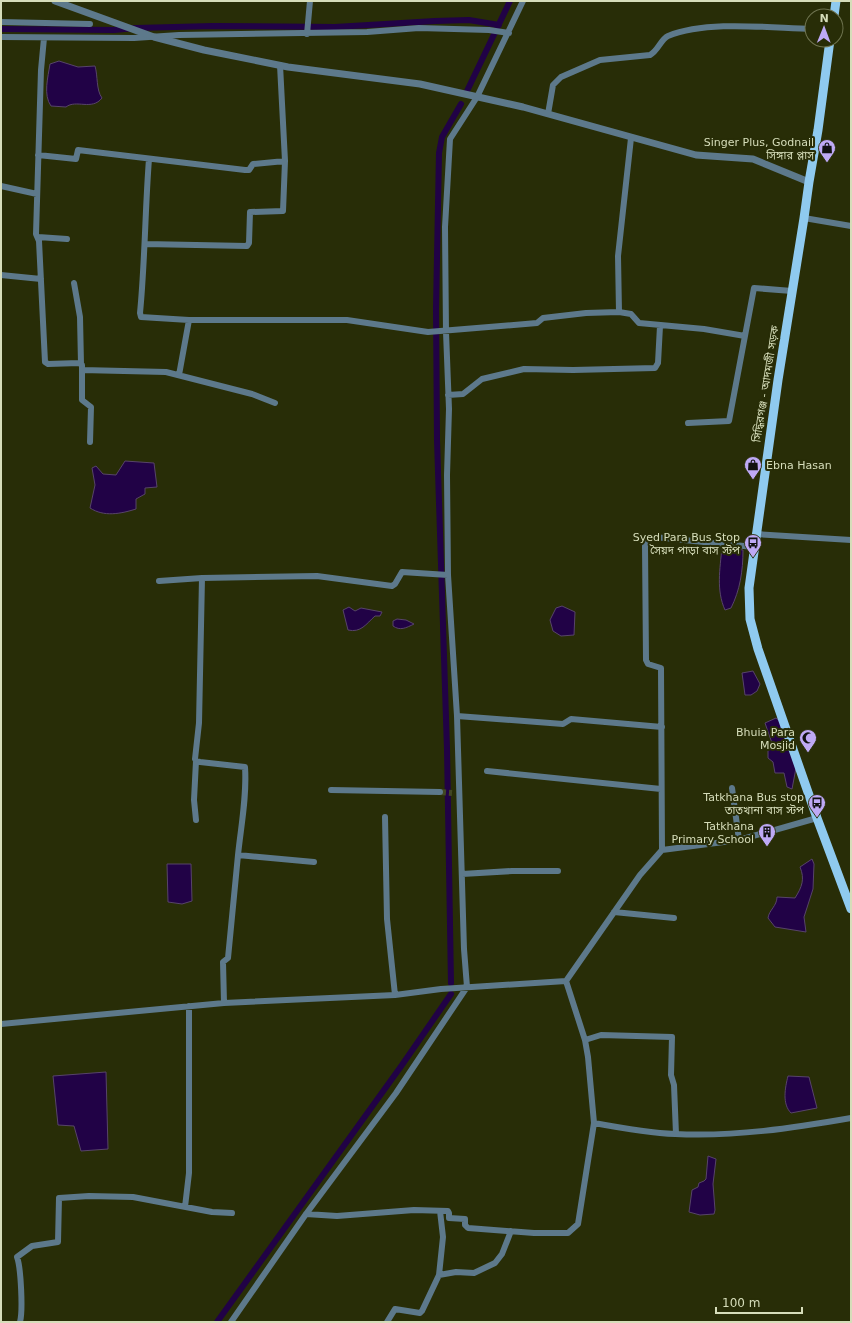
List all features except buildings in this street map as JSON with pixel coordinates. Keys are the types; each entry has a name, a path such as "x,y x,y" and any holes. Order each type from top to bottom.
{"main road":[{"name":"সিদ্ধিরগঞ্জ - আদমজী সড়ক","path":"829,48 818,130 808,182 804,218 755,534 749,588 750,619 758,649 816,818 851,909"}],"street":[{"path":"55,1 154,37 280,66 420,84 548,114 696,155 752,159 808,182"},
{"path":"307,32 310,1"},
{"path":"233,1321 306,1214 396,1093 467,987 464,949 462,874 455,792 457,716 446,575 448,394 443,332 450,139 477,97 505,32 523,1"},
{"path":"1,22 90,24"},
{"path":"548,114 553,85 561,78 600,60 650,56 656,52 666,36 715,27 804,29"},
{"path":"1,37 154,37 179,34 419,28 489,30 505,32"},
{"path":"44,38 36,234 39,241 45,362 48,364 81,367 166,372 252,394 275,403"},
{"path":"145,244 249,245 250,212 284,210 284,161 280,66"},
{"path":"619,312 618,256 631,138"},
{"path":"38,156 76,159 78,150 246,170 249,170 253,164 284,161"},
{"path":"149,158 144,216 145,244 141,317 189,320 347,320 428,332 443,332 537,323 544,318 586,313 619,312 631,314 639,323 704,329 745,336"},
{"path":"1,186 37,194"},
{"path":"804,218 851,226"},
{"path":"38,237 67,239"},
{"path":"1,275 41,279"},
{"path":"74,283 80,317 82,400 91,407 90,442"},
{"path":"688,423 729,421 754,288 792,291"},
{"path":"179,375 189,320"},
{"path":"448,394 463,394 482,379 524,369 573,370 655,368 658,363 660,326"},
{"path":"755,534 851,540"},
{"path":"662,850 661,668 648,664 646,660 645,546 648,541 654,537 754,547"},
{"path":"160,581 202,578 317,576 392,586 402,572 446,575"},
{"path":"196,820 194,800 202,626 202,578"},
{"path":"457,716 563,724 571,719 662,727"},
{"path":"196,761 246,767 244,807 240,825 228,958 223,962 224,1003"},
{"path":"487,771 661,789"},
{"path":"732,788 739,840"},
{"path":"330,790 440,792"},
{"path":"385,817 387,919 394,994"},
{"path":"566,981 640,875 662,850 739,840 816,818"},
{"path":"238,855 314,862"},
{"path":"462,874 512,871 558,872"},
{"path":"614,912 674,918"},
{"path":"1,1024 224,1003 394,994 467,987 566,981"},
{"path":"306,1214 337,1216 414,1210 440,1211 449,1212 449,1218 465,1219 466,1227 564,1234 571,1231 578,1224 594,1123 585,1040 566,981"},
{"path":"185,1207 189,1173 189,1006"},
{"path":"585,1040 601,1035 672,1036 671,1075 674,1082 676,1134"},
{"path":"594,1123 646,1132 676,1134 725,1134 800,1127 851,1118"},
{"path":"20,1322 22,1304 20,1265 17,1257 32,1246 58,1242 59,1198 89,1196 133,1197 212,1212 232,1213"},
{"path":"387,1322 395,1309 422,1312 439,1275 443,1237 440,1211"},
{"path":"439,1275 456,1272 474,1273 495,1263 502,1254 511,1231"}],"shaded area":[{"path":"59,61 78,67 95,66 98,87 102,98 94,104 74,104 66,107 51,106 47,97 47,80 50,64"},
{"path":"125,461 154,463 157,487 145,488 145,494 136,499 136,509 106,514 90,508 95,485 92,468 96,466 103,474 116,475"},
{"path":"722,547 743,550 742,573 737,594 731,608 725,610 720,595"},
{"path":"562,606 575,612 574,635 561,636 553,631 550,620 556,608"},
{"path":"349,607 355,611 361,608 382,612 380,616 375,616 366,625 353,631 348,630 343,610"},
{"path":"397,619 406,620 414,624 401,629 393,626 393,621"},
{"path":"753,671 760,684 757,691 751,695 745,695 742,673"},
{"path":"776,718 783,723 796,768 792,789 787,787 784,773 775,773 773,762 768,758 768,748 773,746 765,723"},
{"path":"812,859 814,864 813,889 804,917 806,932 775,927 768,918 776,903 777,897 795,898 802,883 800,867"},
{"path":"167,864 191,864 192,901 182,904 168,902"},
{"path":"106,1072 108,1149 81,1151 74,1126 58,1125 53,1076"},
{"path":"788,1076 809,1077 817,1108 791,1113 785,1101"},
{"path":"708,1156 716,1159 713,1184 715,1210 714,1214 700,1215 689,1212 692,1190 698,1187 699,1183 706,1179"}],"waterway":[{"path":"467,91 510,1"},
{"path":"1,29 114,30 213,26 335,27 469,20 499,25"},
{"path":"451,983 447,749 437,440 436,309 439,153 442,137 461,104"},
{"path":"217,1322 402,1065 451,994"}],"tunnel":[{"path":"440,792 452,793"}],"place":[{"name":"Singer Plus, Godnail সিঙ্গার প্লাস","path":"827,163"},
{"name":"Ebna Hasan","path":"753,480"},
{"name":"Syed Para Bus Stop সৈয়দ পাড়া বাস স্টপ","path":"753,558"},
{"name":"Bhuia Para Mosjid","path":"808,753"},
{"name":"Tatkhana Bus stop তাতখানা বাস স্টপ","path":"817,818"},
{"name":"Tatkhana Primary School","path":"767,847"}]}
